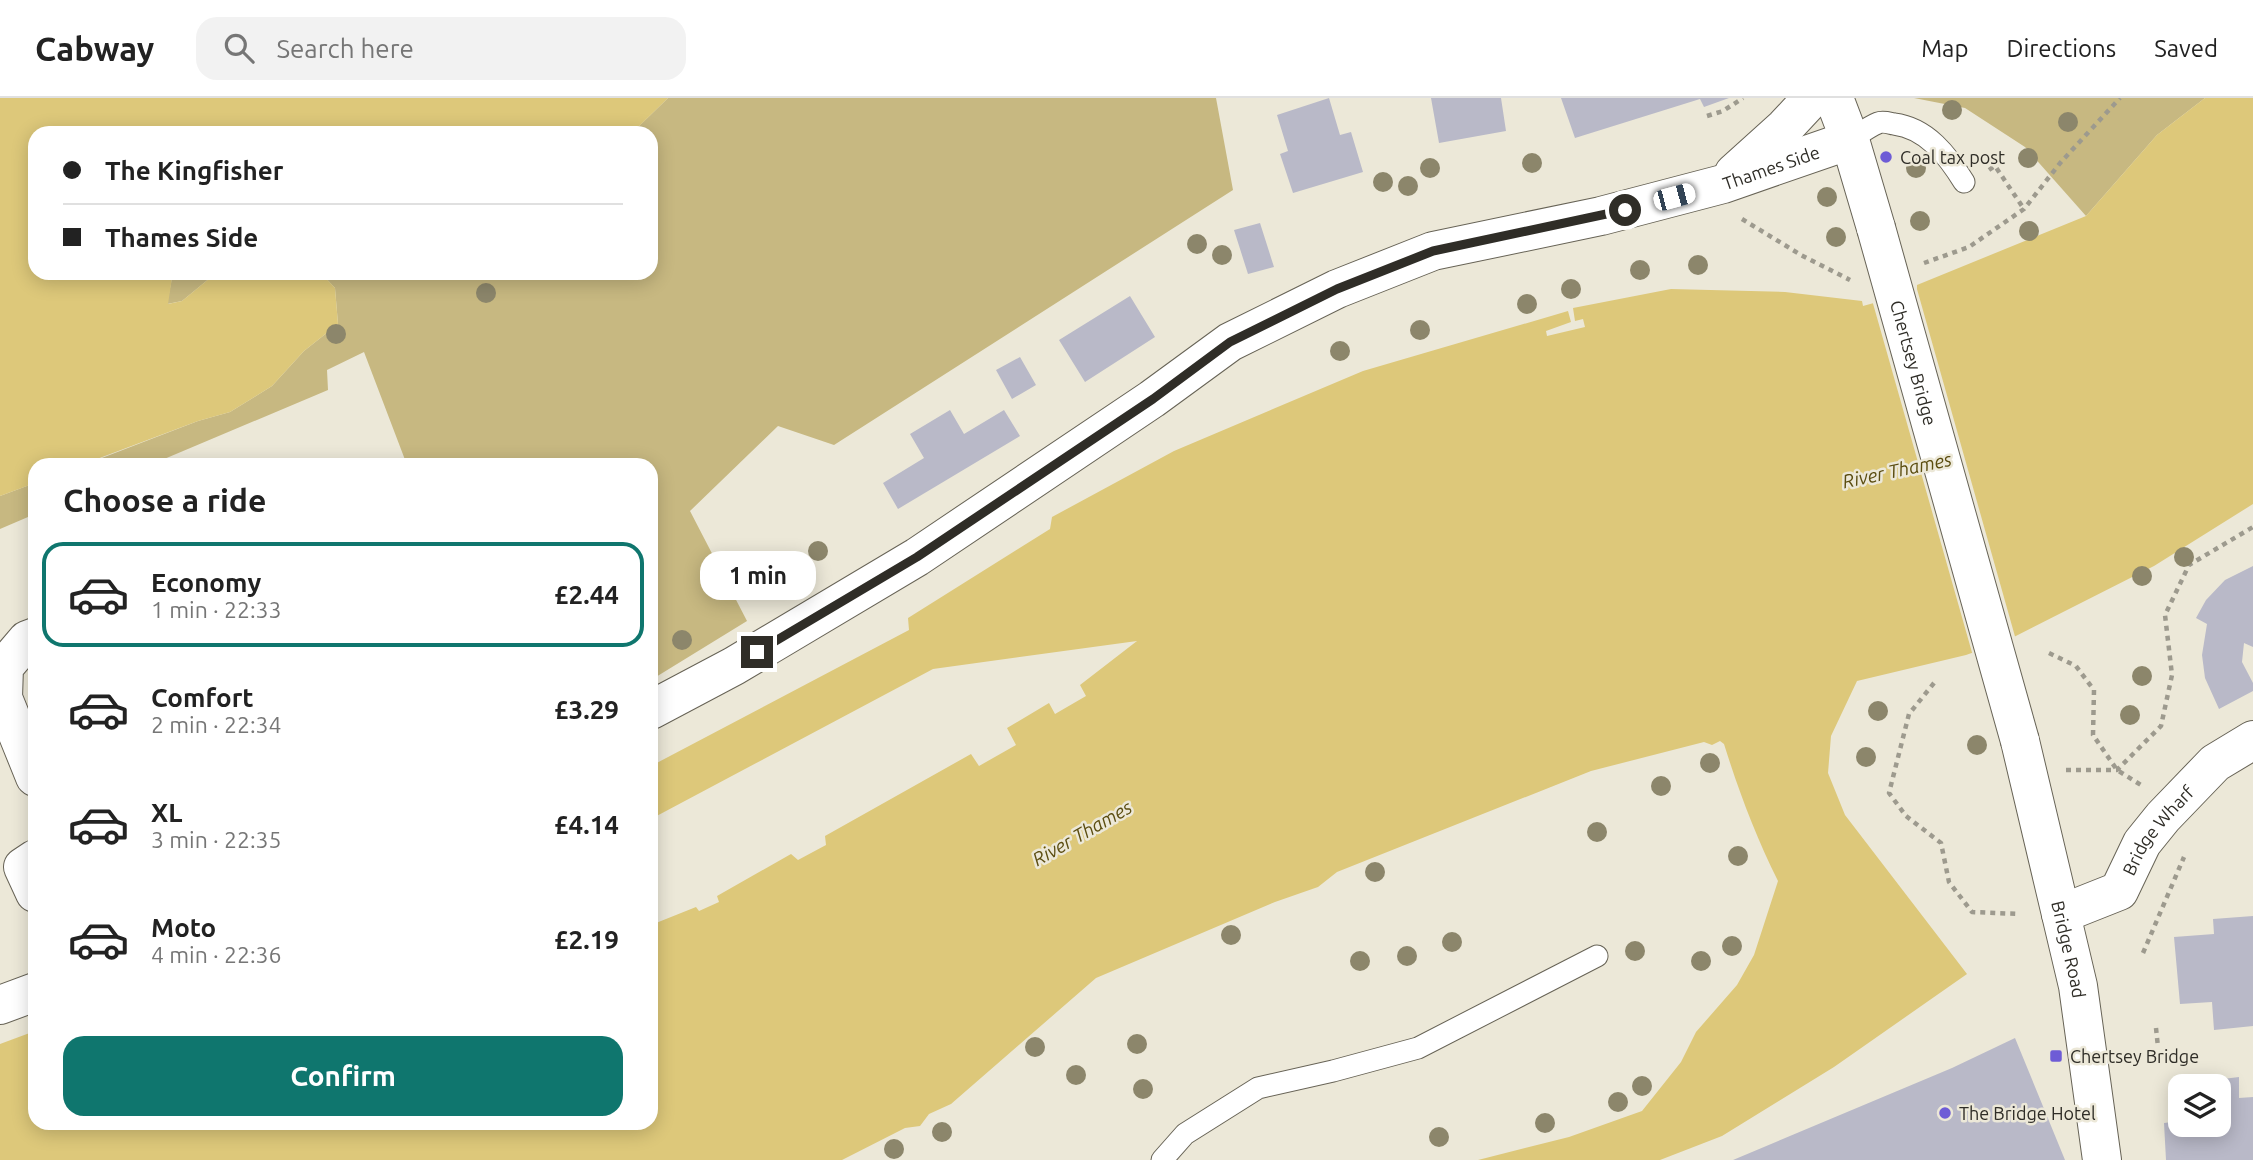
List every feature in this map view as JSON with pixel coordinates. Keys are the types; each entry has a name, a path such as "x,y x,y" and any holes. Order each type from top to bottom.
{"street":[{"path":"1727,198 1812,98"},
{"name":"Chertsey Bridge","path":"1834,98 1850,140 1876,228 2020,741"},
{"name":"Thames Side","path":"658,706 734,666 917,557 1153,399 1230,342 1337,289 1433,251 1601,216 1727,198 1850,140"},
{"path":"28,640 4,667 3,698 28,760"},
{"name":"Bridge Wharf","path":"2061,914 2119,891 2142,843 2163,817 2215,763 2253,740"},
{"name":"Bridge Road","path":"2020,741 2078,986 2102,1160"},
{"path":"0,1004 28,994"}],"lane":[{"path":"1850,140 1880,122 1899,125 1918,132 1937,146 1964,182"},
{"path":"1162,1160 1185,1134 1258,1088 1418,1048 1597,956"}],"path":[{"path":"1707,116 1723,111 1743,98"},
{"path":"1919,265 1969,247 2024,209 2120,98"},
{"path":"1964,182 1995,166 2024,209"},
{"path":"1727,198 1801,255 1857,283"},
{"path":"2061,770 2117,770 2161,726 2172,675 2165,615 2189,565 2253,527"},
{"path":"2049,653 2076,666 2094,690 2093,735 2117,770 2147,788"},
{"path":"1934,683 1909,714 1889,793 1906,816 1941,843 1949,882 1972,912 2022,914"},
{"path":"2143,953 2186,852"},
{"path":"2157,1028 2158,1047"}],"shaded area":[{"path":"668,98 1216,98 1233,190 834,445 778,426 690,511 747,621 658,676 658,458 404,458 364,352 327,370 328,390 167,458 102,458 198,421 230,412 272,386 304,351 338,324 335,288 328,280 658,280 658,126 639,126"},
{"path":"1914,98 2205,98 2157,135 2086,216 2025,147 1965,108"},
{"path":"172,280 208,280 182,301 167,304"},
{"path":"28,486 28,517 0,529 0,496"}],"water":[{"path":"0,98 668,98 639,126 28,126 28,280 172,280 168,304 182,301 208,280 328,280 335,288 338,324 304,351 272,386 230,412 198,421 100,458 28,458 28,486 0,496"},
{"name":"River Thames","path":"2205,98 2253,98 2253,504 2154,566 2008,640 1966,655 1857,681 1831,736 1828,773 1845,815 1967,974 1834,1067 1722,1136 1660,1160 1478,1160 1569,1137 1642,1111 1681,1062 1696,1032 1737,985 1754,955 1778,881 1748,814 1724,744 1720,741 1712,745 1704,742 1591,771 1337,872 1318,887 1275,902 1096,978 951,1104 929,1114 920,1126 905,1128 842,1160 0,1160 0,1044 28,1034 28,1130 658,1130 658,922 696,907 699,911 719,902 717,896 791,854 798,860 826,845 825,836 971,754 979,766 1016,745 1007,728 1049,703 1055,714 1086,696 1080,685 1137,641 933,669 658,815 658,762 909,630 908,618 1050,529 1052,517 1174,451 1363,371 1568,311 1571,322 1546,331 1547,336 1585,327 1583,319 1575,321 1573,308 1671,289 1785,292 1862,301 1863,306 1917,291 1917,285 2086,216 2157,135"}],"pier":[{"path":"1915,282 2016,640 1973,656 1872,300 1914,288"}],"building":[{"path":"1329,98 1340,135 1351,132 1363,172 1293,193 1280,154 1288,151 1277,115"},
{"path":"1431,98 1501,98 1506,131 1439,143"},
{"path":"1561,98 1729,98 1704,107 1700,99 1575,138"},
{"path":"1260,223 1274,267 1248,274 1234,230"},
{"path":"1130,296 1155,337 1085,382 1059,340"},
{"path":"1020,357 1036,385 1012,399 996,370"},
{"path":"950,410 964,434 1004,410 1020,436 898,509 883,483 924,458 910,434"},
{"path":"2253,566 2253,647 2244,643 2242,662 2253,683 2253,691 2219,709 2205,678 2202,655 2207,624 2196,618 2206,600 2225,580"},
{"path":"2253,916 2253,1026 2214,1030 2212,1002 2180,1004 2174,937 2214,934 2213,919"},
{"name":"The Bridge Hotel","path":"2015,1038 2065,1160 1733,1160 1952,1068"},
{"path":"2239,1077 2239,1098 2253,1097 2253,1160 2166,1160 2164,1123 2168,1122 2168,1137 2231,1137 2231,1078"}],"place":[{"name":"Coal tax post","path":"1886,157"},
{"name":"Chertsey Bridge","path":"2056,1056"},
{"name":"The Bridge Hotel","path":"1945,1113"}],"route":[{"path":"757,652 917,557 1153,399 1230,342 1337,289 1433,251 1625,210"}]}
